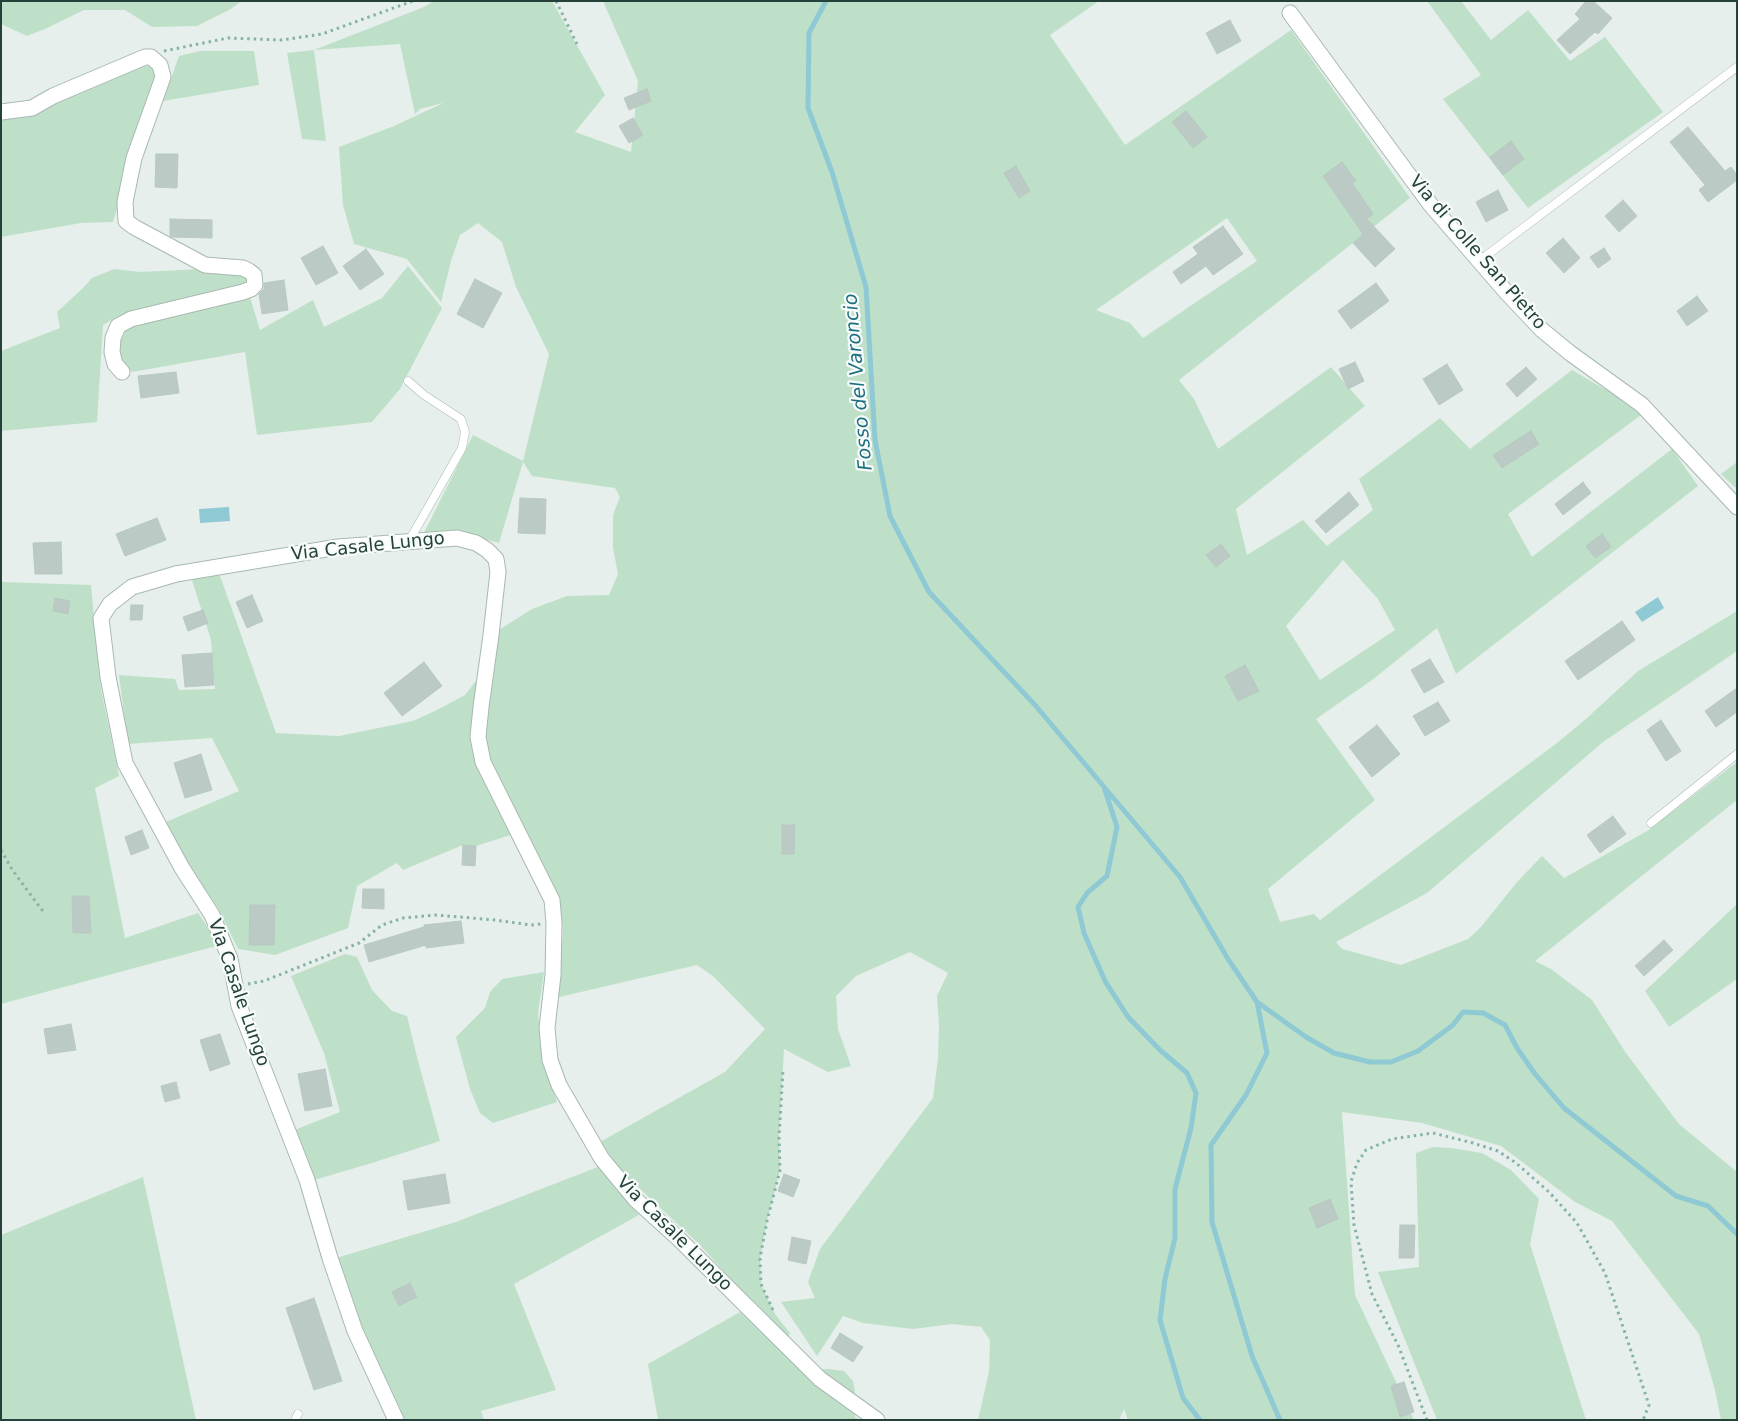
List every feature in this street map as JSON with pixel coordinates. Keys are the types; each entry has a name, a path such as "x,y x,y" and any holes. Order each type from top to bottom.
{"street":[{"name":"Via di Colle San Pietro","path":"1290,13 1430,204 1479,261 1542,330 1570,353 1642,405 1737,507"},
{"path":"1,112 32,108 53,96 144,57 151,57 160,65 162,78 134,158 125,202 126,221 129,225 205,266 243,268 254,275 255,285 251,289 131,319 118,326 113,338 112,352 115,364 122,372"},
{"name":"Via Casale Lungo","path":"396,1420 355,1331 330,1258 308,1180 239,1006 230,959 212,915 182,868 125,763 102,641 101,618 110,604 132,587 176,574 338,547 457,538 476,543 496,559 498,572 478,737 483,762 529,858 552,900 554,923 552,975 547,1028 550,1060 559,1085 602,1159 636,1200 820,1379 876,1420"}],"lane":[{"path":"1479,261 1737,66"},
{"path":"408,381 424,395 461,419 465,432 462,448 409,541"},
{"path":"1651,823 1737,754"}],"path":[{"path":"151,57 166,49 228,38 282,40 322,34 413,1"},
{"path":"556,1 577,44"},
{"path":"1,850 13,871 45,914"},
{"path":"235,987 264,982 359,944 382,925 404,918 436,915 531,925 554,923"},
{"path":"775,1314 761,1284 760,1258 780,1170 779,1137 783,1070"},
{"path":"1427,1420 1398,1345 1372,1294 1354,1225 1351,1182 1357,1163 1366,1150 1392,1139 1433,1133 1498,1151 1516,1163 1550,1192 1577,1223 1605,1273 1649,1405 1643,1420"}],"green space":[{"path":"1,1 242,1 229,10 197,26 152,27 125,10 84,10 27,36 1,24"},
{"path":"434,1 552,1 605,95 575,132 631,152 638,81 603,1 1099,1 1050,35 1125,145 1291,30 1410,198 1179,380 1194,399 1218,449 1331,367 1365,406 1236,509 1247,555 1303,520 1327,546 1373,510 1359,479 1440,418 1470,449 1572,370 1613,394 1641,415 1508,514 1532,557 1672,449 1698,486 1456,674 1437,628 1372,680 1316,719 1375,800 1268,889 1280,922 1314,914 1320,920 1557,743 1638,671 1737,611 1737,651 1603,742 1427,893 1336,942 1342,949 1401,965 1468,939 1481,927 1517,882 1542,856 1564,878 1647,831 1737,762 1737,800 1535,961 1551,969 1592,1000 1626,1053 1679,1124 1737,1172 1737,1420 1721,1420 1715,1390 1699,1334 1612,1221 1575,1202 1501,1146 1422,1123 1342,1112 1355,1295 1414,1420 1128,1420 1124,1409 1119,1420 978,1420 989,1372 990,1340 981,1327 952,1324 913,1329 863,1323 843,1316 817,1356 781,1302 815,1298 808,1282 820,1249 933,1098 938,1058 939,1025 937,996 948,973 910,952 856,976 836,996 838,1029 851,1066 828,1072 784,1049 779,1137 780,1170 760,1258 761,1284 775,1314 790,1333 786,1340 699,1244 626,1176 600,1142 725,1072 765,1029 714,977 697,965 555,998 563,930 560,904 554,889 517,833 476,846 463,845 403,870 397,863 357,886 348,928 275,955 238,949 218,908 161,824 239,791 212,738 128,744 119,675 175,679 179,690 215,689 211,640 191,577 219,573 276,733 339,736 413,721 465,695 486,668 491,635 532,609 567,596 609,595 618,574 613,548 613,515 620,497 615,488 532,476 523,462 499,543 452,530 424,533 473,435 523,461 549,354 516,287 502,242 478,223 460,235 451,261 441,302 407,259 354,244 343,205 339,147 394,126 443,103 420,109 415,114 400,44 314,50 424,7","holes":["1227,218 1257,261 1143,338 1130,323 1096,310","1343,560 1378,599 1395,630 1320,680 1286,626"]},
{"path":"1427,1 1461,1 1491,40 1528,10 1570,61 1605,37 1663,112 1528,208 1443,99 1481,75"},
{"path":"314,50 326,141 302,139 287,53"},
{"path":"200,51 254,51 259,85 163,101 179,56"},
{"path":"149,66 154,70 156,83 113,222 81,223 1,237 1,117 34,112"},
{"path":"408,266 442,308 400,389 372,422 257,435 245,352 132,372 121,361 119,351 121,340 126,330 135,324 250,297 260,330 313,300 324,327 382,298"},
{"path":"114,269 140,272 201,269 243,273 249,281 241,287 118,316 103,325 97,422 1,431 1,351 60,328 57,312 92,278"},
{"path":"1737,462 1737,489 1721,474"},
{"path":"1,582 91,585 101,690 119,776 95,788 125,938 198,913 220,945 1,1004"},
{"path":"1737,904 1737,979 1669,1027 1645,991"},
{"path":"345,954 357,957 372,990 392,1011 407,1016 440,1141 311,1181 292,1131 340,1112 324,1053 291,976"},
{"path":"544,972 538,1013 546,1068 557,1102 493,1123 480,1113 470,1089 456,1037 485,1008 490,992 502,979"},
{"path":"1433,1147 1482,1153 1511,1170 1539,1199 1530,1244 1586,1420 1437,1420 1378,1272 1419,1267 1416,1153"},
{"path":"598,1167 639,1215 514,1284 556,1390 481,1411 484,1420 402,1420 372,1355 336,1258 456,1222"},
{"path":"143,1177 196,1420 5,1420 1,1418 1,1235"},
{"path":"740,1312 801,1371 828,1369 844,1371 853,1381 855,1417 859,1420 658,1420 648,1364"}],"water":[{"path":"229,507 230,521 200,523 199,509"},
{"path":"1658,597 1664,608 1642,622 1635,612"}],"building":[{"path":"1586,1 1593,1 1612,18 1598,34 1595,32 1570,54 1557,40 1580,19 1575,14"},
{"path":"1230,20 1241,41 1217,54 1206,33"},
{"path":"647,89 651,101 629,110 624,98"},
{"path":"1186,111 1207,137 1193,148 1172,122"},
{"path":"633,118 643,135 629,143 619,126"},
{"path":"1688,127 1725,171 1731,167 1737,175 1737,180 1708,202 1699,190 1705,185 1670,142"},
{"path":"1511,141 1524,159 1503,175 1490,157"},
{"path":"156,154 178,154 177,188 155,187"},
{"path":"1342,162 1356,181 1352,183 1373,214 1367,219 1395,249 1375,267 1353,243 1363,234 1323,176"},
{"path":"1016,166 1030,191 1019,198 1004,173"},
{"path":"1498,190 1508,210 1486,222 1476,202"},
{"path":"1623,200 1637,216 1619,232 1605,216"},
{"path":"170,219 212,220 212,238 172,237 170,236"},
{"path":"1223,226 1243,254 1213,275 1206,266 1181,284 1173,272 1198,254 1193,247"},
{"path":"1563,238 1580,258 1564,273 1546,253"},
{"path":"323,246 338,273 316,285 301,258"},
{"path":"1604,248 1611,259 1598,268 1590,257"},
{"path":"366,249 384,274 360,290 343,266"},
{"path":"475,279 502,293 483,328 457,314"},
{"path":"284,280 288,310 262,314 259,294 264,289 264,283"},
{"path":"1376,283 1389,301 1351,329 1338,311"},
{"path":"1697,296 1708,311 1687,326 1677,311"},
{"path":"1355,362 1364,381 1348,389 1339,369"},
{"path":"1447,364 1463,390 1439,405 1423,379"},
{"path":"1526,367 1537,379 1517,397 1506,384"},
{"path":"176,372 179,393 141,398 138,376"},
{"path":"1531,431 1539,444 1502,468 1493,455"},
{"path":"1583,482 1591,493 1563,515 1555,504"},
{"path":"1349,492 1359,505 1326,533 1315,521"},
{"path":"520,498 546,499 545,534 518,533"},
{"path":"157,518 166,540 125,556 116,534"},
{"path":"1602,534 1611,547 1595,558 1586,546"},
{"path":"61,542 62,574 35,574 33,543"},
{"path":"1221,544 1230,556 1216,567 1206,555"},
{"path":"252,595 263,621 247,628 236,602"},
{"path":"55,598 70,601 68,614 53,611"},
{"path":"131,605 143,605 142,620 130,620"},
{"path":"203,610 208,623 188,631 183,617"},
{"path":"1622,621 1635,640 1578,680 1565,661"},
{"path":"212,653 214,685 185,687 182,655"},
{"path":"1430,659 1444,682 1424,693 1411,670"},
{"path":"424,662 442,686 402,716 384,693"},
{"path":"1245,665 1259,691 1238,701 1225,676"},
{"path":"1737,688 1737,712 1716,727 1705,711"},
{"path":"1438,702 1450,721 1425,736 1413,716"},
{"path":"1661,720 1681,751 1666,761 1647,730"},
{"path":"1377,725 1400,754 1372,777 1349,747"},
{"path":"201,754 212,790 185,798 174,763"},
{"path":"1613,816 1626,834 1600,853 1587,835"},
{"path":"782,825 795,825 794,854 782,854"},
{"path":"142,830 149,848 131,855 125,837"},
{"path":"463,845 476,846 475,866 462,865"},
{"path":"363,889 384,889 384,909 362,908"},
{"path":"72,896 89,896 91,933 73,933"},
{"path":"250,905 275,905 274,945 249,945"},
{"path":"461,921 464,943 426,948 426,945 369,962 364,945 424,927 424,925"},
{"path":"1664,940 1673,950 1644,976 1635,966"},
{"path":"71,1024 76,1050 48,1054 44,1029"},
{"path":"220,1034 230,1064 210,1071 200,1040"},
{"path":"325,1069 332,1106 305,1111 298,1074"},
{"path":"176,1082 180,1098 165,1102 161,1086"},
{"path":"445,1174 450,1203 408,1210 403,1181"},
{"path":"784,1174 800,1180 793,1197 778,1191"},
{"path":"1330,1199 1338,1219 1317,1228 1309,1208"},
{"path":"1400,1225 1415,1225 1414,1258 1399,1258"},
{"path":"792,1237 811,1241 806,1264 788,1260"},
{"path":"410,1283 417,1297 399,1306 392,1292"},
{"path":"314,1298 342,1381 314,1390 286,1308"},
{"path":"840,1333 863,1347 853,1362 831,1348"},
{"path":"1404,1382 1414,1412 1400,1417 1391,1386"}],"waterway":[{"name":"Fosso del Varoncio","path":"826,1 809,33 808,108 832,172 866,287 875,440 890,516 929,592 1035,705 1180,877 1228,959 1257,1002 1267,1053 1246,1095 1211,1145 1212,1222 1252,1356 1280,1420"},
{"name":"Fosso del Varoncio","path":"1105,790 1117,827 1107,876 1087,893 1078,907 1084,933 1105,981 1128,1017 1160,1050 1187,1073 1196,1093 1191,1128 1175,1189 1175,1238 1165,1279 1160,1320 1183,1398 1200,1420"},
{"name":"Fosso del Varoncio","path":"1257,1002 1306,1037 1334,1053 1370,1062 1391,1062 1418,1051 1453,1025 1463,1012 1483,1013 1505,1025 1517,1048 1535,1074 1564,1108 1676,1196 1708,1206 1737,1234"}]}
